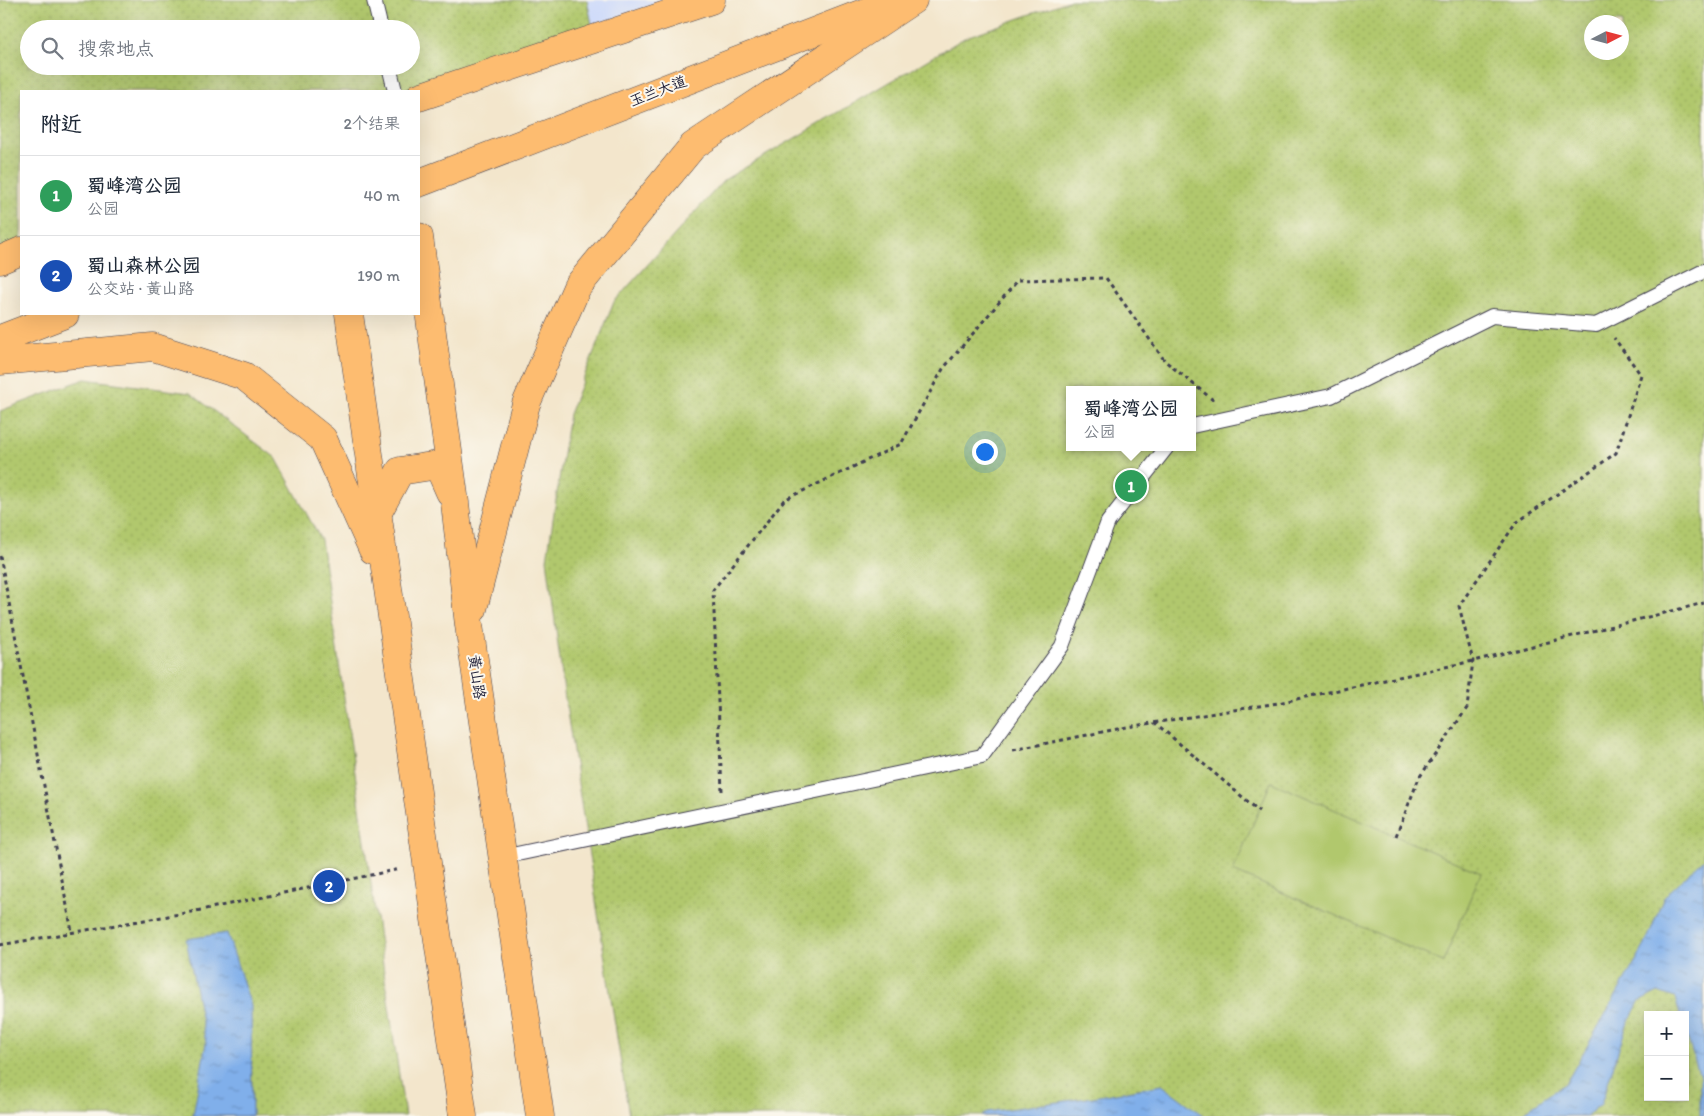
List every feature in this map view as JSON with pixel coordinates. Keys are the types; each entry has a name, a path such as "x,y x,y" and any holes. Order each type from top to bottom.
{"main road":[{"path":"420,97 711,0"},
{"name":"玉兰大道","path":"420,183 897,0"},
{"path":"469,625 526,404 577,287 693,146 913,0"},
{"name":"黄山路","path":"420,244 455,503 469,625 540,1116"},
{"path":"0,260 20,251"},
{"path":"0,339 62,315"},
{"path":"349,315 463,1116"},
{"path":"0,361 154,347 244,376 322,439 386,579"},
{"path":"377,514 400,471 438,465 455,503"}],"lane":[{"path":"374,0 379,20"},
{"path":"391,75 395,90"},
{"path":"1196,425 1331,396 1492,316 1596,325 1704,271"},
{"path":"503,857 982,756 1062,646 1108,522 1164,451"}],"path":[{"path":"723,810 713,590 784,500 900,444 943,369 1018,280 1106,278 1165,361 1235,417"},
{"path":"1396,836 1419,778 1467,708 1473,661 1459,606 1516,523 1616,453 1641,375 1602,322"},
{"path":"0,556 72,932"},
{"path":"982,756 1154,722 1278,703 1473,661 1704,604"},
{"path":"1154,722 1259,811"},
{"path":"0,944 192,912 427,864"}],"shaded area":[{"path":"587,0 711,0 595,39"}],"green space":[{"path":"0,0 587,0 595,39 420,91 20,90 20,251 0,260"},
{"path":"1071,0 1704,0 1704,1116 629,1116 564,692 547,559 569,414 614,302 724,180 966,37"},
{"path":"85,379 190,393 276,458 321,540 405,1116 0,1116 0,411"},
{"path":"1271,782 1481,873 1443,962 1233,871"}],"water":[{"path":"1704,859 1704,1116 1700,1116 1700,1077 1689,1043 1689,1011 1679,1011 1675,998 1658,992 1639,1002 1626,1027 1601,1104 1586,1116 1518,1116 1566,1083 1645,945 1664,897"},
{"path":"227,933 251,1006 252,1116 193,1116 206,1043 186,939"},
{"path":"1162,1085 1204,1116 982,1116 987,1112"}],"place":[{"name":"蜀峰湾公园","path":"1131,486"},
{"name":"蜀山森林公园","path":"329,886"}]}
